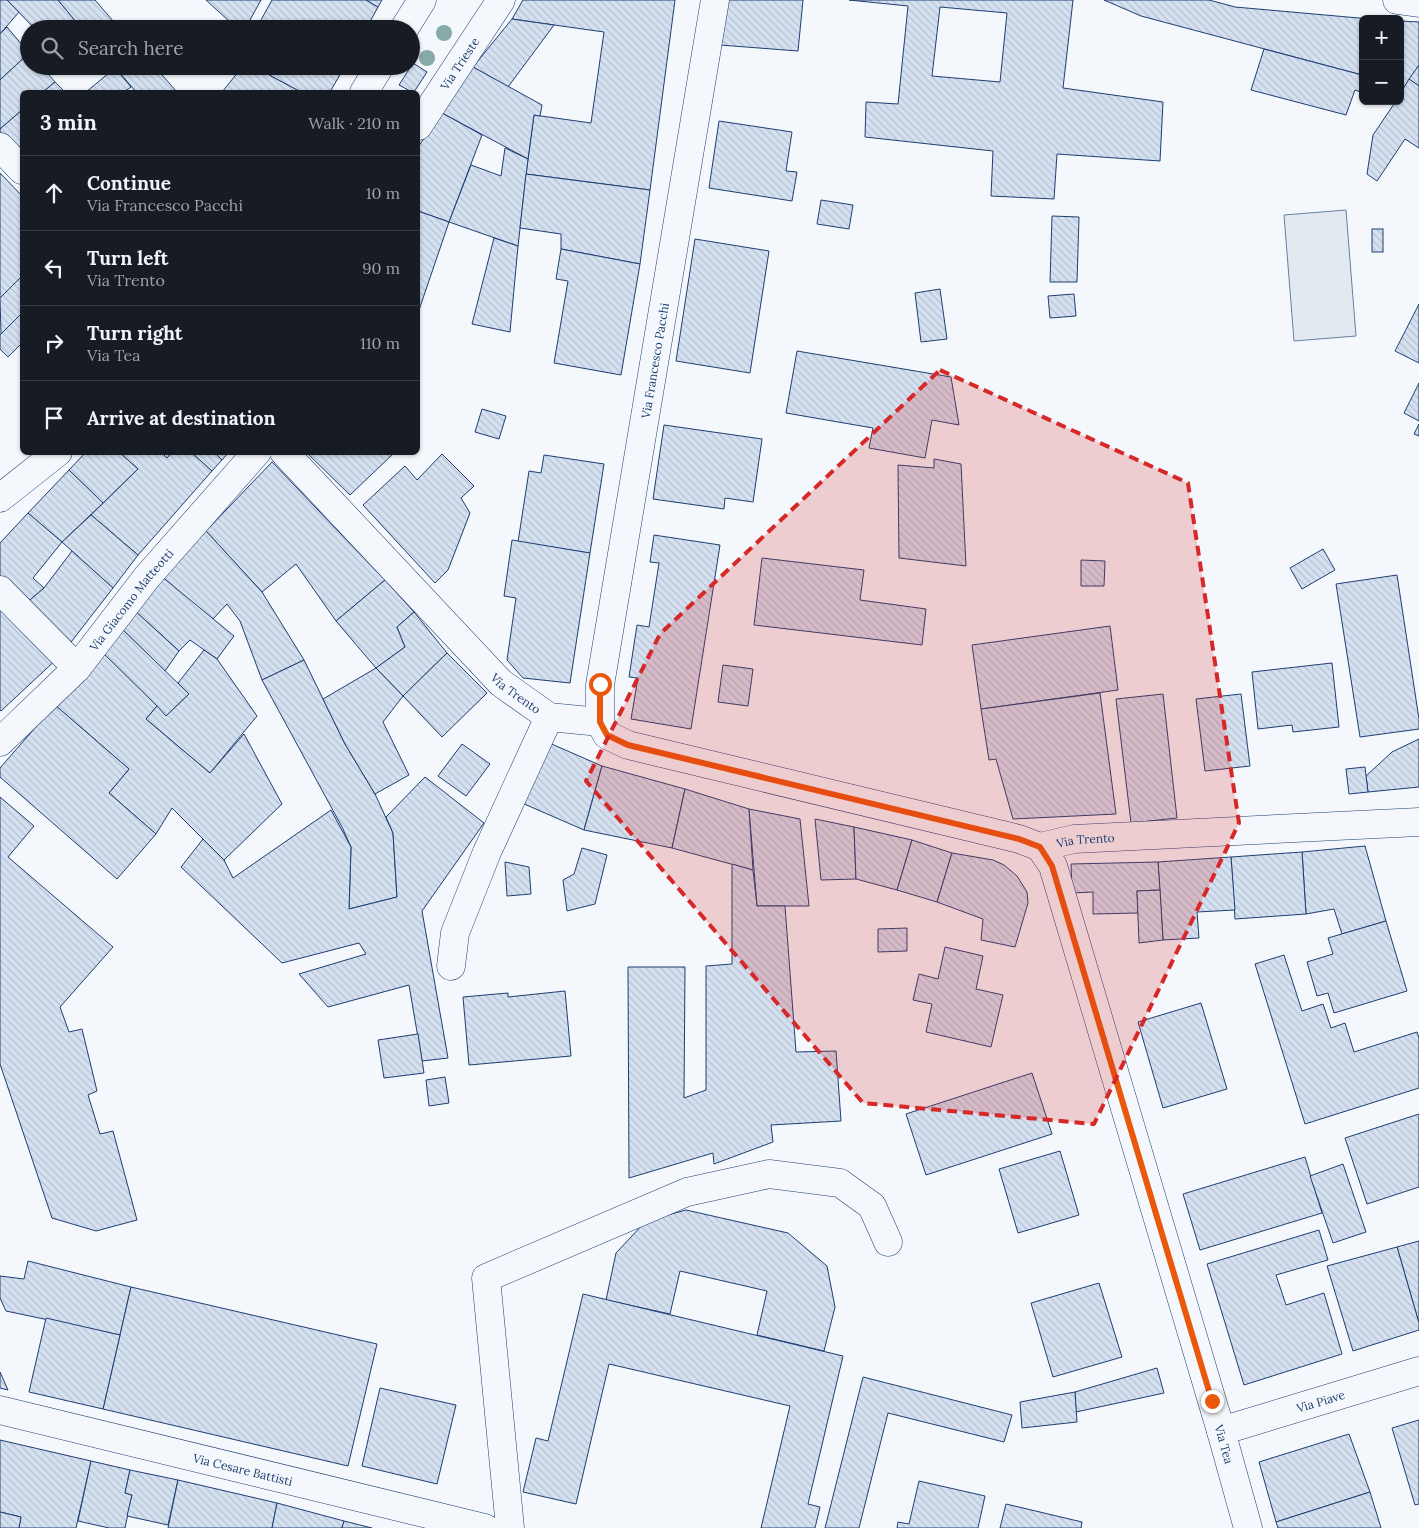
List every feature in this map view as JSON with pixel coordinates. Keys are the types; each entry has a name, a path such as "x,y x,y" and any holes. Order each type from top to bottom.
{"street":[{"path":"410,20 422,0"},
{"name":"Via Trieste","path":"420,123 501,0"},
{"name":"Via Francesco Pacchi","path":"600,722 600,684 715,0"},
{"path":"1397,0 1419,3"},
{"path":"365,90 374,75"},
{"path":"0,147 20,168"},
{"path":"0,498 54,455"},
{"name":"Via Giacomo Matteotti","path":"0,742 77,668 147,577 254,455"},
{"name":"Via Trento","path":"287,455 501,683 549,718 600,722 607,735 628,745 1019,839 1040,847 1074,839 1418,827"},
{"path":"0,590 77,668"},
{"path":"451,966 455,933 487,852 549,718"},
{"name":"Via Tea","path":"1040,847 1052,866 1221,1431 1248,1528"},
{"path":"510,1528 486,1278 687,1192 769,1174 840,1183 872,1206 888,1242"},
{"name":"Via Piave","path":"1221,1431 1419,1371"},
{"name":"Via Cesare Battisti","path":"0,1410 485,1528"}],"highlighted area":[{"path":"940,370 1188,483 1239,823 1094,1124 863,1103 586,781 660,634"}],"shaded area":[{"path":"1346,210 1356,336 1294,341 1284,215"}],"building":[{"path":"0,0 7,0 19,12 0,34"},
{"path":"7,0 58,0 75,20 26,20"},
{"path":"58,0 95,0 112,20 75,20"},
{"path":"206,0 261,0 250,20 228,20"},
{"path":"272,0 366,0 378,7 371,20 261,20"},
{"path":"366,0 382,0 378,7"},
{"path":"523,0 675,0 650,190 526,174 534,115 591,123 604,32 512,19"},
{"path":"724,0 803,0 798,51 720,45"},
{"path":"849,0 1073,0 1063,88 1163,102 1160,161 1057,154 1054,199 991,196 993,151 865,137 866,102 898,104 908,6","holes":["940,7 1007,13 1000,82 932,76"]},
{"path":"1104,0 1209,0 1235,7 1359,18 1359,74 1141,16"},
{"path":"512,19 554,25 508,87 473,67"},
{"path":"1404,21 1419,22 1419,65 1404,88"},
{"path":"7,27 20,42 20,61 0,80 0,34"},
{"path":"1264,49 1359,74 1359,92 1355,90 1346,115 1251,90"},
{"path":"20,61 20,75 49,75 55,82 45,90 20,90 20,112 0,129 0,80"},
{"path":"1419,65 1419,86 1409,79"},
{"path":"473,67 542,105 540,116 534,115 528,159 442,113"},
{"path":"420,68 427,72 415,90 408,90 399,85 405,75 420,75"},
{"path":"107,75 121,75 131,87 127,90 88,90"},
{"path":"122,75 162,75 175,90 134,90"},
{"path":"236,75 269,75 297,90 224,90"},
{"path":"269,75 340,75 331,90 297,90"},
{"path":"1409,79 1419,86 1419,148 1405,139 1377,181 1367,174 1373,135 1393,105 1404,105 1404,87"},
{"path":"55,82 63,90 45,90"},
{"path":"20,112 20,146 15,151 0,131"},
{"path":"442,113 482,135 449,222 420,212 420,144"},
{"path":"719,121 792,132 786,171 797,172 792,201 709,188"},
{"path":"505,148 528,159 518,246 449,222 471,165 501,176"},
{"path":"0,173 20,194 20,278 0,298"},
{"path":"526,174 650,190 640,264 561,249 561,234 520,228"},
{"path":"821,200 853,205 849,229 817,224"},
{"path":"420,212 449,222 420,307"},
{"path":"1052,216 1079,217 1077,282 1050,282"},
{"path":"1372,229 1383,229 1383,252 1372,252"},
{"path":"494,238 518,246 510,332 472,324"},
{"path":"695,239 769,251 750,373 676,361"},
{"path":"561,249 640,264 621,375 554,363 568,281 556,279"},
{"path":"20,278 20,315 1,334 0,298"},
{"path":"940,289 947,339 921,342 915,293"},
{"path":"1074,294 1076,316 1050,318 1048,296"},
{"path":"1419,304 1419,363 1395,351"},
{"path":"20,315 20,345 8,357 0,349 0,335"},
{"path":"797,351 951,377 959,425 932,420 925,458 869,448 873,428 786,413"},
{"path":"1419,383 1419,421 1404,413"},
{"path":"482,409 506,416 499,439 475,432"},
{"path":"1419,424 1419,436 1414,434"},
{"path":"664,425 762,439 753,502 725,498 724,509 653,499"},
{"path":"442,454 474,486 461,498 470,513 448,570 435,583 363,505 405,466 417,480"},
{"path":"83,455 122,455 138,469 103,503 69,470"},
{"path":"122,455 164,455 167,458 170,455 194,455 212,471 138,555 91,515 138,469"},
{"path":"194,455 217,455 222,460 212,471"},
{"path":"217,455 226,455 222,460"},
{"path":"309,455 392,455 350,495"},
{"path":"544,455 604,464 590,553 518,542 529,471 541,473"},
{"path":"934,459 961,464 966,566 899,558 898,465 934,468"},
{"path":"272,462 385,580 336,621 296,564 262,592 206,531"},
{"path":"69,470 103,503 62,542 28,513"},
{"path":"28,513 62,542 33,578 44,588 24,605 0,578 0,543"},
{"path":"91,515 138,555 113,588 62,542"},
{"path":"206,531 262,592 304,660 262,680 240,621 227,604 212,620 161,576"},
{"path":"654,535 720,545 691,729 631,719 638,678 629,677 637,625 649,627 659,563 650,562"},
{"path":"512,540 590,553 570,683 523,678 507,660 516,598 504,596"},
{"path":"1323,549 1335,570 1302,589 1290,568"},
{"path":"72,551 113,588 68,646 24,605 44,588"},
{"path":"762,558 864,570 860,600 926,609 922,645 754,625"},
{"path":"1081,560 1105,561 1104,586 1081,586"},
{"path":"1397,575 1419,729 1360,737 1336,584"},
{"path":"161,576 234,636 217,659 190,640 179,651 134,610"},
{"path":"385,580 414,612 397,627 405,647 376,668 336,621"},
{"path":"0,602 60,656 1,711 0,710"},
{"path":"134,610 179,651 165,671 119,626"},
{"path":"414,612 447,653 403,696 376,668 405,647 397,627"},
{"path":"119,626 189,694 166,716 97,647"},
{"path":"1110,626 1118,690 981,709 972,645"},
{"path":"97,647 157,706 146,719 210,773 244,734 282,804 224,860 172,808 156,834 109,793 129,769 55,705"},
{"path":"204,650 217,659 257,716 210,773 146,719 157,706 166,716 189,694 178,683"},
{"path":"447,653 487,693 442,737 403,696"},
{"path":"304,660 345,744 375,794 393,833 397,897 349,909 351,847 262,680"},
{"path":"1332,663 1339,727 1293,732 1292,725 1258,729 1252,672"},
{"path":"723,665 753,669 748,706 718,702"},
{"path":"376,668 403,696 383,722 409,775 375,794 345,744 323,699"},
{"path":"1100,693 1116,814 1013,819 996,759 989,760 981,709"},
{"path":"1163,694 1177,818 1131,823 1116,699"},
{"path":"1241,694 1250,766 1205,771 1196,699"},
{"path":"55,705 129,769 109,793 156,834 117,879 0,777 0,768"},
{"path":"1419,739 1419,787 1368,792 1366,776 1392,752"},
{"path":"547,742 602,766 584,830 522,803"},
{"path":"462,744 490,764 466,796 438,776"},
{"path":"602,766 685,789 672,848 584,830"},
{"path":"1365,767 1368,792 1349,794 1346,769"},
{"path":"425,777 484,823 422,911 448,1058 422,1061 409,985 328,1007 299,974 366,954 359,943 282,963 181,867 203,839 224,860 233,878 331,810 351,847 349,909 397,897 393,833 386,817"},
{"path":"685,789 749,809 753,870 672,848"},
{"path":"0,797 34,826 8,857 113,947 60,1007 69,1032 82,1029 97,1091 88,1095 100,1134 113,1131 137,1220 96,1231 52,1218 0,1064"},
{"path":"749,809 800,819 809,906 757,906"},
{"path":"815,819 854,827 856,879 821,880"},
{"path":"854,827 912,840 897,890 856,879"},
{"path":"912,840 952,853 937,902 897,890"},
{"path":"1365,846 1386,921 1342,934 1334,909 1306,914 1302,852"},
{"path":"582,848 607,855 595,904 567,911 563,880 574,874"},
{"path":"1302,852 1306,914 1235,919 1231,857"},
{"path":"952,853 993,860 1004,865 1017,876 1027,892 1028,903 1015,947 981,940 983,919 937,902"},
{"path":"1231,857 1235,910 1197,912 1199,938 1163,940 1158,862"},
{"path":"505,862 529,867 531,894 507,896"},
{"path":"1158,862 1160,890 1137,891 1138,913 1093,914 1093,892 1072,893 1071,864"},
{"path":"732,864 753,870 757,906 785,906 796,1052 836,1051 841,1121 771,1125 773,1142 714,1164 713,1153 629,1178 628,967 685,967 684,1098 706,1090 706,966 732,964"},
{"path":"1160,890 1163,940 1139,943 1137,891"},
{"path":"1386,921 1407,991 1334,1013 1328,993 1317,996 1307,962 1333,954 1328,938"},
{"path":"907,928 907,951 878,952 878,929"},
{"path":"945,947 983,956 976,989 1003,995 991,1047 926,1032 932,1004 913,1000 919,974 938,979"},
{"path":"1284,955 1302,1011 1323,1004 1331,1028 1345,1023 1354,1052 1417,1032 1419,1038 1419,1088 1305,1124 1255,964"},
{"path":"565,991 571,1056 469,1065 463,997 508,993 508,997"},
{"path":"1201,1003 1227,1089 1163,1108 1138,1022"},
{"path":"418,1034 424,1073 384,1078 378,1040"},
{"path":"1032,1073 1052,1134 926,1175 906,1114"},
{"path":"445,1077 449,1103 429,1106 426,1080"},
{"path":"1419,1114 1419,1187 1367,1204 1345,1138"},
{"path":"1060,1151 1079,1215 1018,1233 999,1169"},
{"path":"1305,1157 1322,1213 1200,1250 1183,1194"},
{"path":"1343,1164 1366,1232 1333,1243 1310,1176"},
{"path":"686,1210 788,1233 827,1266 835,1307 824,1351 757,1335 767,1291 680,1271 670,1314 606,1300 616,1253 646,1221"},
{"path":"1319,1230 1328,1260 1276,1275 1286,1305 1324,1293 1342,1354 1244,1385 1207,1264"},
{"path":"1419,1241 1419,1323 1397,1247"},
{"path":"1397,1247 1419,1323 1419,1330 1353,1351 1327,1266"},
{"path":"28,1261 131,1287 120,1335 6,1311 0,1298 0,1276 24,1279"},
{"path":"1099,1283 1122,1357 1053,1377 1031,1303"},
{"path":"131,1287 377,1344 348,1466 103,1409"},
{"path":"583,1294 843,1356 808,1504 820,1507 815,1528 761,1528 790,1406 609,1364 576,1504 523,1492 536,1438 548,1441"},
{"path":"46,1318 120,1335 103,1409 29,1392"},
{"path":"1157,1368 1164,1393 1076,1412 1075,1392"},
{"path":"0,1372 8,1390 0,1388"},
{"path":"863,1377 1012,1415 1004,1442 888,1413 859,1528 825,1528"},
{"path":"380,1388 456,1405 437,1484 362,1466"},
{"path":"1075,1392 1077,1422 1022,1428 1020,1402"},
{"path":"1419,1420 1419,1504 1415,1505 1392,1428"},
{"path":"1349,1434 1370,1492 1276,1522 1259,1462"},
{"path":"0,1440 91,1461 76,1528 19,1528 21,1517 0,1512"},
{"path":"91,1461 130,1470 125,1493 132,1495 125,1528 109,1528 78,1521"},
{"path":"130,1470 178,1480 168,1525 127,1516 132,1495 125,1493"},
{"path":"178,1480 277,1503 272,1528 168,1528"},
{"path":"919,1481 985,1496 978,1528 897,1528 898,1522 909,1524"},
{"path":"1370,1492 1381,1528 1278,1528 1276,1522"},
{"path":"277,1503 344,1521 342,1528 272,1528"},
{"path":"1006,1504 1082,1522 1081,1528 1000,1528"},
{"path":"0,1512 21,1517 19,1528 0,1528"},
{"path":"344,1521 372,1528 342,1528"}],"route":[{"path":"600,684 600,722 607,735 628,745 1019,839 1040,847 1052,866 1212,1401"}]}
